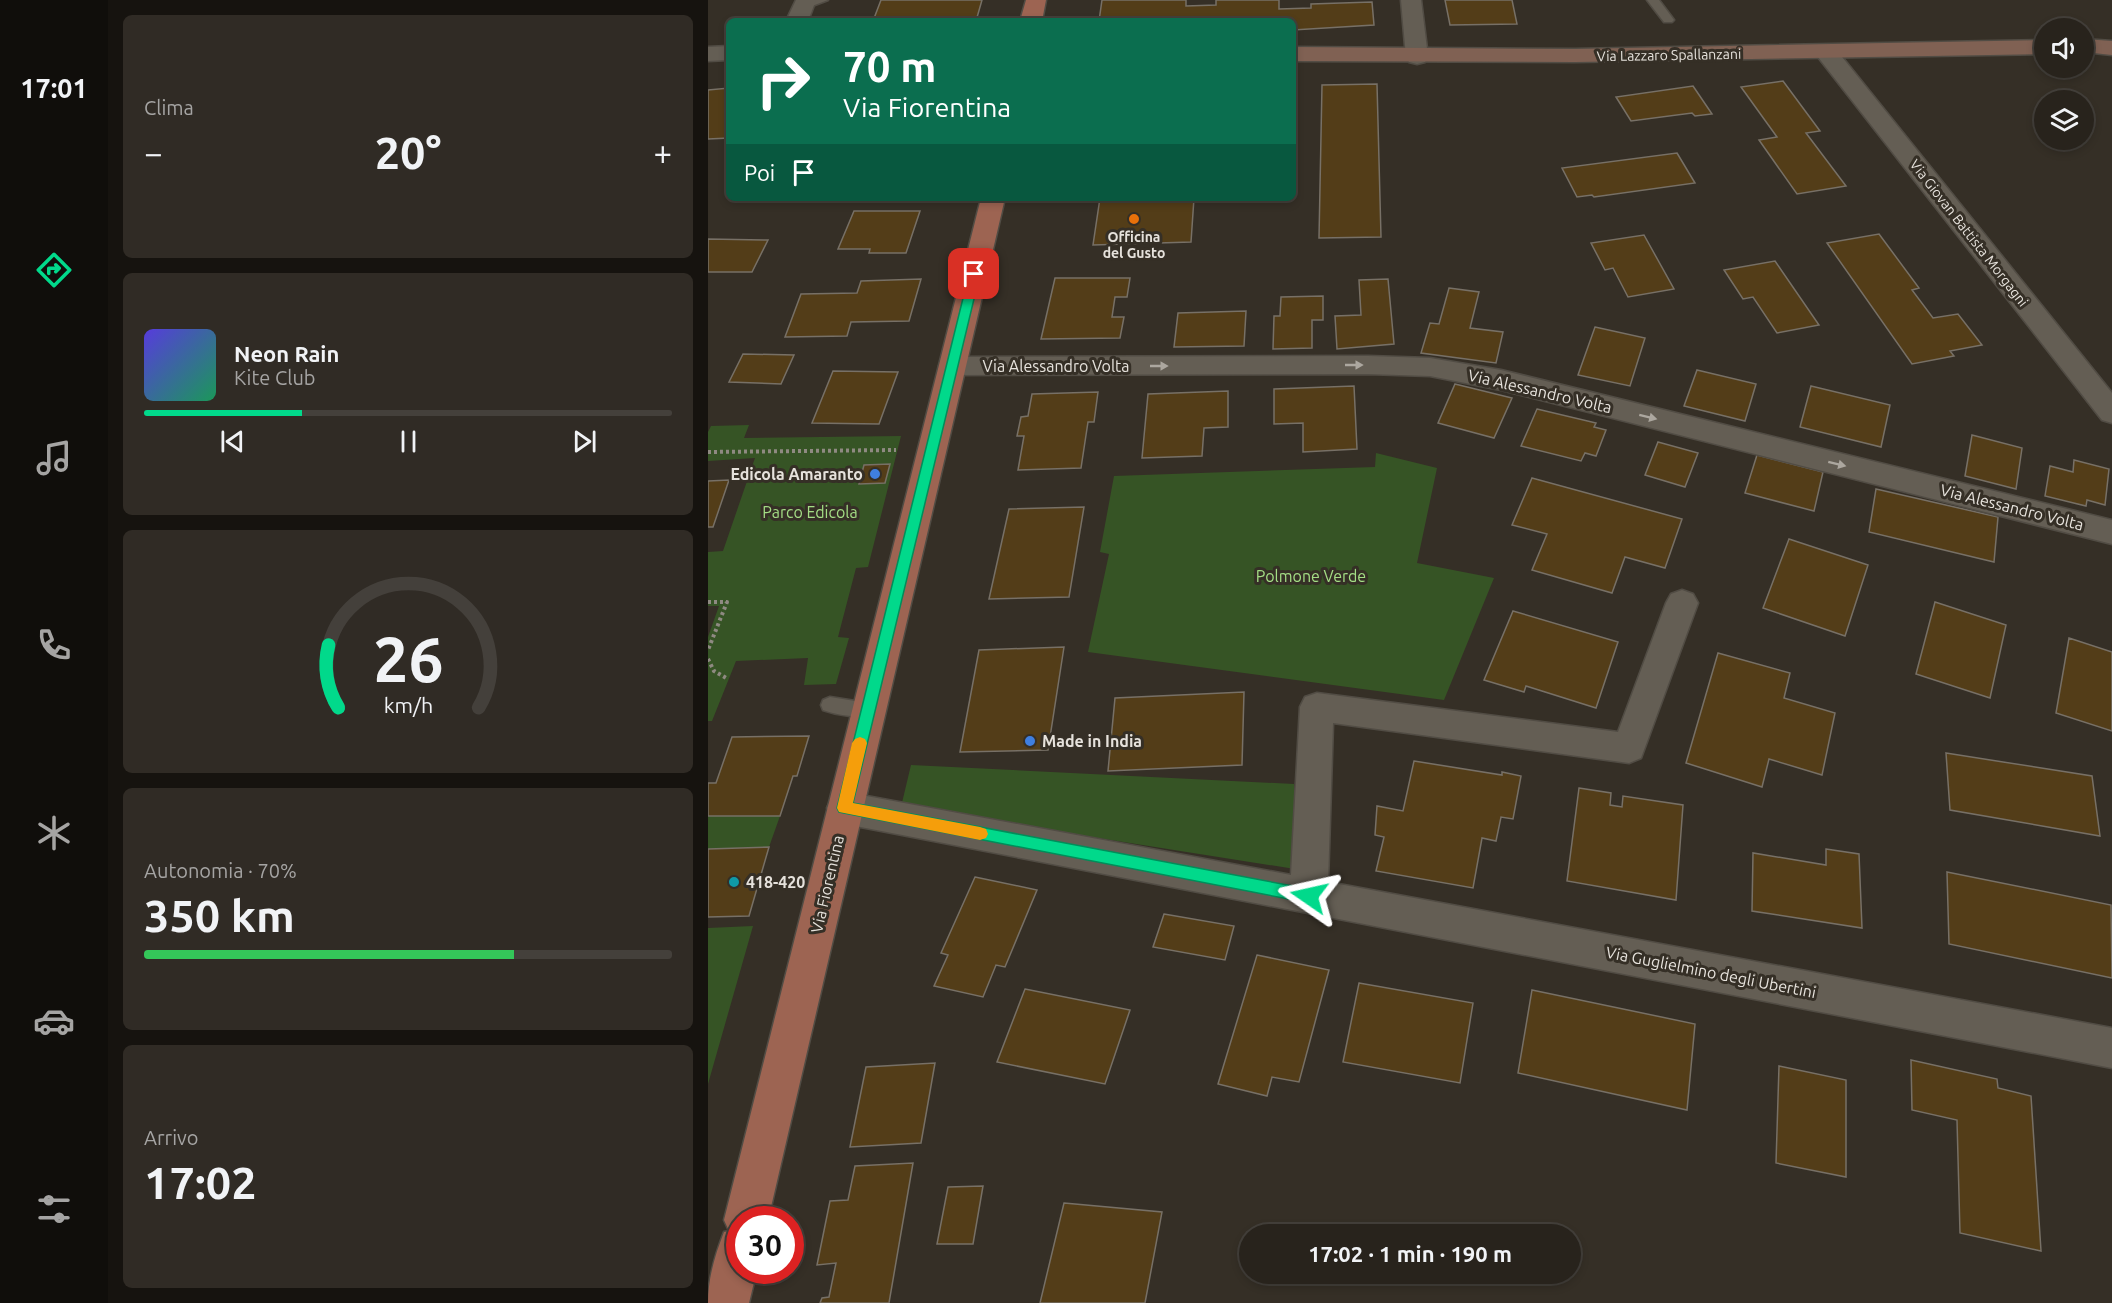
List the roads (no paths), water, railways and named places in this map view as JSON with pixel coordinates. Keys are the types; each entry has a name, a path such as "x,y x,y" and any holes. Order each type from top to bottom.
{"main road":[{"path":"1032,18 1036,0"},
{"name":"Via Fiorentina","path":"749,1206 867,709 992,201"},
{"path":"726,1303 731,1284"}],"street":[{"path":"1412,0 1417,57"},
{"name":"Via Lazzaro Spallanzani","path":"1296,54 1417,57 2034,47"},
{"name":"Via Giovan Battista Morgagni","path":"1826,52 2112,413"},
{"path":"708,54 726,53"},
{"name":"Via Alessandro Volta","path":"953,366 1368,365 1430,368 1501,380 2112,532"},
{"path":"1309,896 1317,707 1629,748 1682,603"},
{"name":"Via Guglielmino degli Ubertini","path":"845,808 2112,1048"}],"lane":[{"path":"1653,0 1668,20"},
{"path":"830,705 867,709"}],"place":[{"name":"Officina del Gusto","path":"1134,219"},
{"name":"Edicola Amaranto","path":"875,474"},
{"name":"Made in India","path":"1030,741"},
{"name":"418-420","path":"734,882"}],"park label":[{"name":"Parco Edicola","path":"810,512"},
{"name":"Polmone Verde","path":"1311,576"}]}
